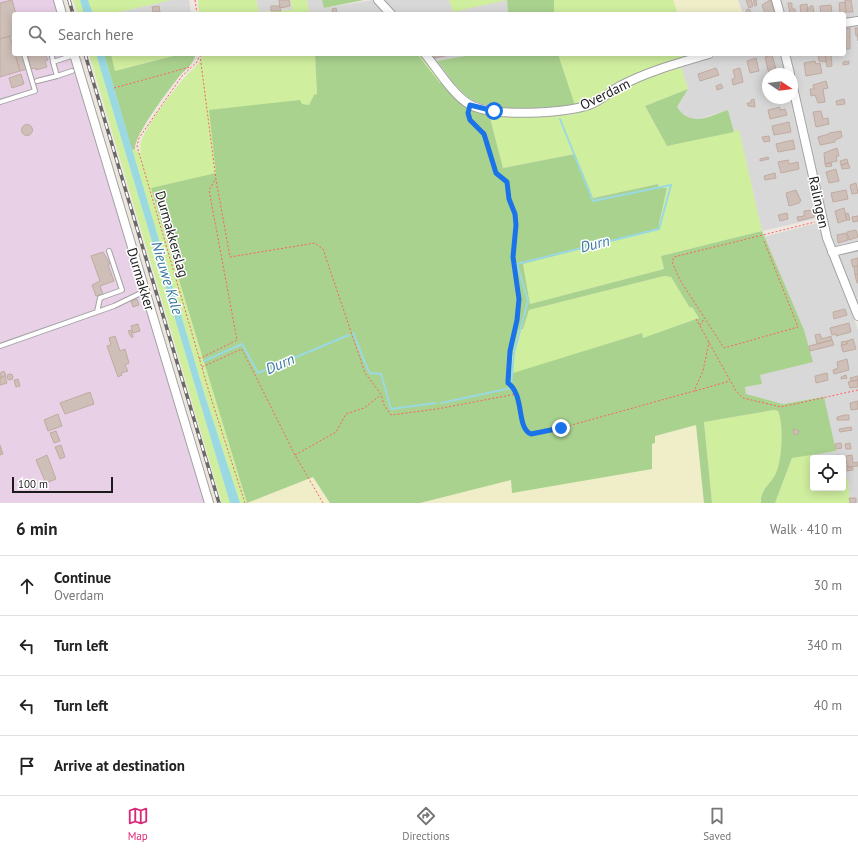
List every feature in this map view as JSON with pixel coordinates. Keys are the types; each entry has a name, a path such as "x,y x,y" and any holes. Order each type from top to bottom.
{"street":[{"path":"58,0 61,12"},
{"path":"378,0 389,12"},
{"path":"776,0 779,12"},
{"path":"846,23 858,21"},
{"name":"Durmakker","path":"75,56 209,503"},
{"name":"Overdam","path":"427,56 462,99 470,105 494,111 538,112 572,110 591,104 620,86 652,72 703,56"},
{"path":"786,56 788,68"},
{"name":"Ralingen","path":"797,104 827,238 858,316"},
{"path":"832,252 858,246"}],"lane":[{"path":"0,102 35,91 25,56"},
{"path":"52,56 57,76"},
{"path":"53,62 69,56"},
{"path":"37,81 72,71"},
{"path":"97,312 100,298 122,290 109,251"},
{"path":"0,346 97,312 145,291"}],"path":[{"path":"195,0 197,12"},
{"path":"200,56 216,180 230,257 315,243 323,249 365,373 381,394 384,405 391,415 437,409 516,394"},
{"name":"Durmakkerslag","path":"200,56 197,62 182,76 162,104 139,138 137,146 199,359 245,503"},
{"path":"114,88 191,67"},
{"path":"470,105 468,113 470,120 484,134 496,173 507,182 509,199 515,214 516,225 513,257 519,299 517,320 510,351 508,383 514,388 520,404 524,429 531,434 561,428 730,381"},
{"path":"199,359 237,340 209,190 216,180"},
{"path":"764,241 798,327 724,348 704,319 674,268 672,262 674,257 823,220"},
{"path":"696,319 730,381 736,391 743,398 781,406 858,390"},
{"path":"700,325 704,319"},
{"path":"694,391 703,371 709,349 709,342"},
{"path":"202,367 242,349 294,455 323,503"},
{"path":"294,455 336,432 346,414 364,408 381,394"}],"shaded area":[{"path":"0,0 55,0 58,12 12,12 12,56 72,56 205,503 0,503"},
{"path":"171,0 189,0 191,12 120,12"},
{"path":"256,0 291,0 293,10 259,12"},
{"path":"307,0 322,0 324,8 373,0 382,12 309,12"},
{"path":"384,0 449,0 453,11 507,0 508,12 394,12"},
{"path":"738,0 858,0 858,16 846,18 846,12 742,12"},
{"path":"858,24 858,243 838,249 834,247 827,216 762,231 739,131 734,132 728,110 695,120 689,119 677,107 688,89 681,67 716,56 846,56 846,25"},
{"path":"432,56 466,56 437,61"},
{"path":"821,222 830,253 858,330 858,503 850,503 848,480 846,480 846,455 812,455 836,451 805,400 783,404 746,394 744,387 762,384 759,375 763,237"},
{"path":"858,249 858,306 839,257 842,253"}],"green space":[{"path":"73,0 80,0 83,12 77,12"},
{"path":"88,0 171,0 120,12 92,12"},
{"path":"198,0 256,0 259,12 199,12"},
{"path":"291,0 307,0 309,12 259,12 292,10"},
{"path":"322,0 364,0 324,8"},
{"path":"449,0 507,0 453,12"},
{"path":"507,0 554,0 554,12 508,12"},
{"path":"554,0 673,0 677,12 554,12"},
{"path":"673,0 738,0 742,12 677,12"},
{"path":"90,56 97,56 230,503 222,503"},
{"path":"105,56 111,56 115,71 173,56 195,56 191,64 178,78 152,113 136,142 135,149 132,150"},
{"path":"111,56 173,56 115,71"},
{"path":"202,56 315,56 317,94 313,97 309,105 302,104 216,174 151,188 247,503 240,503 205,396 132,150 135,149 141,154 141,141 150,124 162,106 186,76 198,64"},
{"path":"315,56 419,56 440,83 443,81 489,114 503,168 575,154 593,198 658,184 659,188 667,188 659,224 660,229 523,264 530,304 664,269 661,256 762,231 804,330 813,362 760,375 762,384 745,387 746,394 783,404 824,397 836,451 792,458 775,503 761,503 762,494 774,477 780,460 782,433 778,411 774,410 704,422 712,503 704,503 696,425 655,436 655,443 652,444 652,469 512,493 511,480 420,503 330,503 313,477 247,503 151,188 216,173 209,110 300,100 302,104 309,105 314,95 317,94","holes":["664,276 671,277 690,308 692,307 699,318 643,338 642,333 510,374 511,360 519,329 523,329 529,310"]},
{"path":"419,56 423,56 443,81 440,83"},
{"path":"466,56 559,56 575,105 535,108 506,108 479,103 469,98 456,86 437,61"},
{"path":"559,56 693,56 584,103 575,105"},
{"path":"681,67 688,89 645,106 667,146 739,130 762,231 661,256 664,269 530,304 523,264 660,229 659,224 667,188 659,188 658,184 592,198 575,154 503,168 489,114 571,115 587,110 638,82"},
{"path":"688,89 677,107 682,113 694,119 701,119 728,110 734,132 667,146 645,106"},
{"path":"664,276 671,277 690,308 692,307 699,318 642,339 642,333 510,375 511,360 519,329 523,329 529,310"},
{"path":"774,410 778,411 782,433 780,459 774,477 762,494 761,503 712,503 704,422"},
{"path":"696,425 704,503 420,503 512,479 513,492 652,469 652,444 655,436"},
{"path":"812,454 810,455 810,491 846,491 846,479 848,479 850,503 775,503 792,458"},
{"path":"313,477 330,503 247,503"}],"water":[{"path":"80,0 88,0 92,12 83,12"},
{"name":"Nieuwe Kale","path":"97,56 105,56 205,396 240,503 230,503"}],"building":[{"path":"12,0 15,12 12,12 12,36 0,39 0,3"},
{"path":"279,0 289,0 290,6 280,8"},
{"path":"746,0 751,0 753,6 749,8"},
{"path":"756,0 757,5 755,6 753,1"},
{"path":"770,0 774,12 764,12 762,5"},
{"path":"845,0 851,0 853,12 846,12"},
{"path":"845,2 846,12 840,12 839,3"},
{"path":"788,3 792,3 792,9 795,9 795,12 790,12"},
{"path":"807,4 808,12 801,12 800,5"},
{"path":"831,5 832,12 821,12 820,6"},
{"path":"159,6 160,12 153,12 152,7"},
{"path":"271,6 279,6 281,11 271,11"},
{"path":"810,6 813,6 814,12 808,12 807,8 810,8"},
{"path":"336,8 337,12 333,12 332,9"},
{"path":"850,28 850,49 846,49 846,29"},
{"path":"855,28 858,28 858,36 856,36"},
{"path":"10,36 12,43 12,56 16,56 20,71 0,77 0,39"},
{"path":"16,56 24,56 27,69 20,71"},
{"path":"46,56 48,60 45,61 47,67 36,70 36,68 31,69 28,57"},
{"path":"434,56 444,56 435,58"},
{"path":"772,56 776,68 768,68 765,57"},
{"path":"818,56 825,56 826,62 819,61"},
{"path":"825,56 831,56 832,66 827,67"},
{"path":"756,58 759,71 750,73 747,61"},
{"path":"815,61 816,64 820,63 822,73 806,76 804,63"},
{"path":"849,61 849,64 843,65 843,62"},
{"path":"716,68 719,75 700,81 698,74"},
{"path":"740,68 743,82 733,85 732,79 735,78 733,70"},
{"path":"21,74 24,84 12,88 9,78"},
{"path":"826,81 828,88 823,89 825,102 818,103 815,95 811,96 810,89 814,89 813,85"},
{"path":"721,84 723,88 717,90 716,86"},
{"path":"754,99 755,107 748,106 747,103 751,103 751,100"},
{"path":"844,99 845,104 837,105 836,101"},
{"path":"780,107 780,110 785,109 787,115 770,119 768,110"},
{"path":"821,111 823,119 828,118 829,124 816,127 813,112"},
{"path":"789,122 791,132 774,135 772,126"},
{"path":"27,124 31,126 33,130 31,134 27,136 23,134 21,130 23,126"},
{"path":"841,131 842,137 835,140 835,142 820,145 818,137"},
{"path":"769,136 770,141 764,142 762,137"},
{"path":"793,140 795,149 778,152 776,144"},
{"path":"837,148 839,156 836,156 837,161 825,164 824,153"},
{"path":"768,157 769,159 760,161 760,159"},
{"path":"847,159 848,163 841,165 840,161"},
{"path":"788,160 789,164 798,162 799,169 781,173 778,162"},
{"path":"831,163 832,166 826,167 825,164"},
{"path":"848,163 850,168 842,169 841,165"},
{"path":"836,169 839,181 829,183 826,172"},
{"path":"775,173 776,178 765,180 764,176"},
{"path":"856,183 858,193 852,194 850,185"},
{"path":"796,190 801,201 789,206 786,193"},
{"path":"846,190 848,199 833,202 831,193"},
{"path":"844,208 847,220 838,223 835,211"},
{"path":"813,210 814,217 798,221 797,217 804,216 804,211"},
{"path":"787,213 788,219 780,221 778,215"},
{"path":"848,213 850,220 847,220 845,214"},
{"path":"858,216 858,221 853,222 852,217"},
{"path":"856,230 858,237 849,240 847,232"},
{"path":"846,233 848,240 838,243 837,235"},
{"path":"103,252 110,264 108,265 114,281 100,286 103,294 96,296 92,285 100,281 91,256"},
{"path":"858,258 858,266 853,267 851,260"},
{"path":"858,266 858,274 855,275 854,267"},
{"path":"858,274 858,283 857,283 855,275"},
{"path":"137,299 139,305 133,307 131,301"},
{"path":"845,309 847,315 834,319 833,312"},
{"path":"849,323 851,332 836,336 836,334 832,335 830,328"},
{"path":"138,324 140,331 133,333 131,326"},
{"path":"131,330 133,337 131,337 128,331"},
{"path":"820,334 822,339 831,336 832,340 817,344 815,335"},
{"path":"115,336 120,351 125,349 129,363 125,365 128,371 121,373 122,375 118,377 107,346 111,345 109,338"},
{"path":"853,339 856,349 843,352 841,345 847,344 847,341"},
{"path":"832,340 834,345 810,351 809,346"},
{"path":"847,341 847,344 842,345 841,342"},
{"path":"847,359 849,370 834,374 833,370 838,368 837,362"},
{"path":"4,371 6,375 0,378 0,373"},
{"path":"827,373 828,380 816,383 815,376"},
{"path":"10,374 13,377 10,380 7,377"},
{"path":"846,375 847,378 841,379 841,377"},
{"path":"5,376 7,383 0,385 0,378"},
{"path":"858,376 858,380 851,381 850,378"},
{"path":"18,379 20,386 16,387 14,380"},
{"path":"858,380 858,387 850,388 848,382"},
{"path":"90,392 94,404 65,414 60,403"},
{"path":"858,401 858,409 851,410 850,403"},
{"path":"58,414 62,426 48,431 44,420"},
{"path":"849,415 849,420 837,420 837,417"},
{"path":"851,427 852,430 840,432 839,429"},
{"path":"793,429 799,431 797,435 794,434"},
{"path":"56,431 60,441 54,443 50,433"},
{"path":"841,443 842,448 836,449 835,444"},
{"path":"850,443 851,449 846,449 845,444"},
{"path":"0,445 3,454 0,455"},
{"path":"61,445 65,457 60,459 55,447"},
{"path":"47,455 56,479 46,483 36,460"},
{"path":"852,455 853,463 858,462 858,466 847,467 846,456"},
{"path":"847,467 853,468 853,470 847,471"},
{"path":"849,498 856,498 856,503 850,503"}],"waterway":[{"name":"Durn","path":"441,403 511,388 514,353 528,301 517,264 659,229 671,185 593,201 560,119"},
{"name":"Durn","path":"353,333 370,373 381,374 391,409 436,403"},
{"name":"Durn","path":"204,361 242,344 258,373 349,335"}],"railway":[{"path":"69,0 72,12"},
{"path":"86,56 219,503"}],"route":[{"path":"494,111 470,105 468,113 470,120 484,134 496,173 507,182 509,199 515,214 516,225 513,257 519,299 517,320 510,351 508,383 515,388 520,404 524,429 526,432 531,434 561,428"}]}
